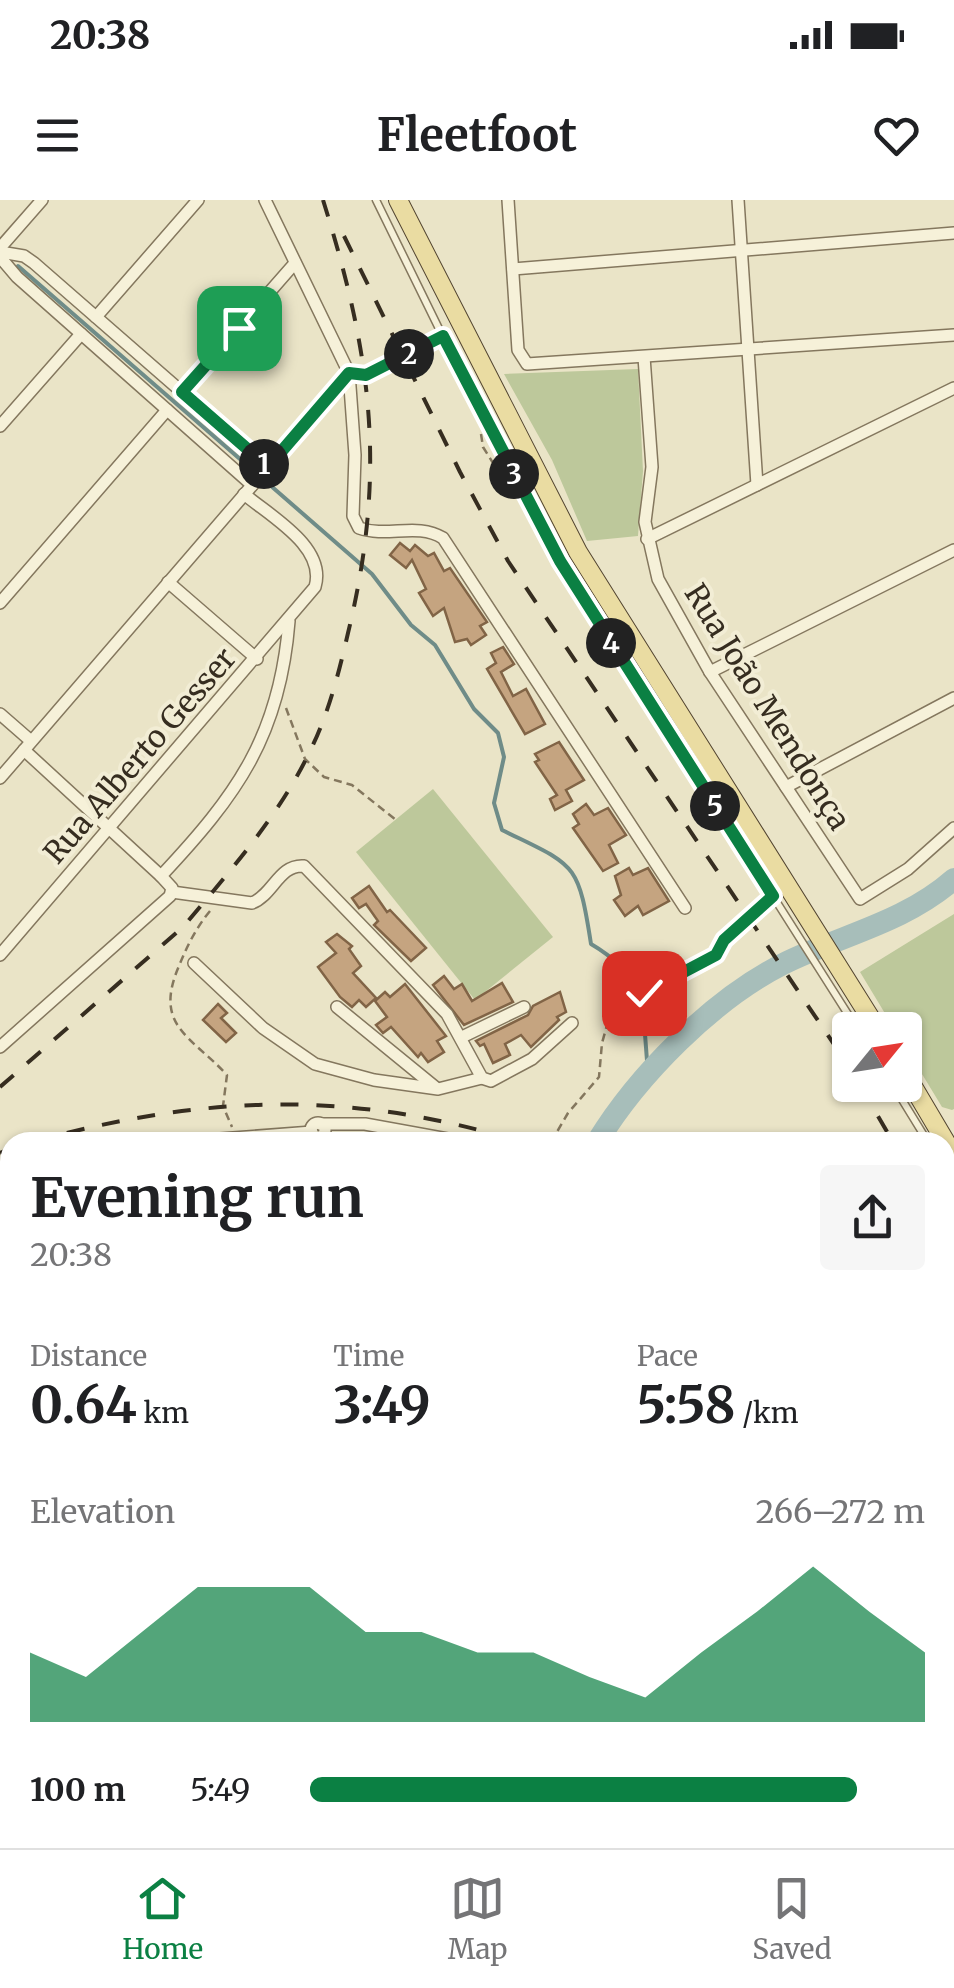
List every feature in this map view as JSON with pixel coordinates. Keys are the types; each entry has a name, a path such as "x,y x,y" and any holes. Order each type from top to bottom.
{"main road":[{"path":"398,200 578,552 788,904 825,947 858,1012"},
{"path":"922,1101 941,1132"}],"street":[{"path":"0,252 42,200"},
{"path":"96,316 198,200"},
{"path":"265,200 349,373 355,455 354,516 359,528 394,534 428,529 443,538 685,908"},
{"path":"508,200 522,360 533,366 954,335"},
{"path":"738,200 757,484"},
{"path":"513,269 954,233"},
{"path":"0,252 24,256 268,467"},
{"path":"0,252 81,334 167,410 248,490"},
{"path":"182,392 295,263"},
{"path":"0,426 81,334"},
{"name":"Rua João Mendonça","path":"644,358 652,467 647,538 668,601 710,672 860,899 908,868 954,828"},
{"path":"0,778 349,373"},
{"path":"647,538 954,388"},
{"path":"0,603 167,410"},
{"name":"Rua Alberto Gesser","path":"0,955 289,622 315,587 317,573 309,550 248,490"},
{"path":"710,672 954,550"},
{"path":"168,582 256,660"},
{"path":"161,876 233,795 266,730 279,688 289,622"},
{"path":"786,787 954,698"},
{"path":"0,714 109,831 161,876 172,892 252,904 262,900 286,870 304,866 447,1014 482,1078"},
{"path":"0,1047 172,892"},
{"path":"194,964 263,1028 315,1064 374,1080 438,1090 482,1078 491,1081 532,1059 572,1023"},
{"path":"337,1007 438,1090"},
{"path":"462,1037 524,1007"},
{"path":"321,1132 379,1125 414,1132"}],"lane":[{"path":"376,200 560,561 773,896 788,904 857,1012"},
{"path":"910,1102 941,1132"}],"path":[{"path":"349,373 366,375 443,336"},
{"path":"279,688 306,760 324,777 352,784 396,820"},
{"path":"556,1132 599,1076 602,1043 611,1011 716,955 724,940 773,896"},
{"path":"220,898 190,939 168,991 168,1004 184,1032 227,1076 223,1106 238,1132"}],"green space":[{"path":"638,369 643,471 638,536 587,541 552,460 504,374"},
{"path":"433,789 553,937 475,1000 356,852"},
{"path":"954,914 954,1109 942,1107 922,1074 922,1012 884,1012 860,972"}],"building":[{"path":"400,543 410,551 415,545 428,556 434,553 444,571 450,568 487,622 480,626 486,635 471,645 467,639 455,642 444,608 433,616 419,593 426,589 412,560 406,568 390,555"},
{"path":"503,647 514,664 501,672 513,696 526,689 545,724 525,734 487,669 496,663 491,653"},
{"path":"559,742 584,780 566,790 572,801 555,810 550,799 557,795 535,762 539,760 535,754"},
{"path":"586,804 594,815 608,808 626,835 609,845 618,863 603,871 573,828 579,824 573,814"},
{"path":"629,868 633,875 648,868 669,901 643,915 638,906 625,916 614,900 621,895 615,876"},
{"path":"369,886 387,912 390,910 426,948 411,961 374,925 378,921 366,904 359,908 352,898"},
{"path":"337,934 352,946 349,949 361,966 353,973 376,998 366,1007 359,1000 352,1007 340,997 318,967 336,953 326,942"},
{"path":"444,976 454,989 462,984 472,1001 502,983 513,1002 464,1025 433,985"},
{"path":"405,984 446,1036 437,1041 444,1052 428,1062 421,1053 418,1057 391,1027 383,1033 376,1025 387,1017 375,1001 385,992 390,997"},
{"path":"560,992 566,1012 557,1017 559,1020 531,1047 521,1035 505,1044 510,1055 493,1063 484,1044 480,1046 476,1041 528,1015 533,1006"},
{"path":"218,1004 227,1013 221,1018 236,1033 226,1042 203,1020"}],"waterway":[{"path":"18,266 256,473"},
{"path":"263,479 372,574 411,625 435,645 474,709 498,733 504,757 494,803 502,830 545,851 569,869 582,896 591,944 624,970 639,998 648,1072"},
{"path":"604,1132 633,1091 679,1041 756,979 914,907 954,879"}],"railway":[{"path":"0,1087 183,927 269,820 299,773 323,721 360,575 370,466 363,363 323,200"},
{"path":"344,236 508,561 832,1041"},
{"path":"870,1102 887,1132"},
{"path":"71,1132 217,1107 276,1105 396,1113 484,1132"}],"route":[{"path":"239,328 182,392 268,467 349,373 366,375 443,336 560,561 773,896 724,940 716,955 644,993"}]}
